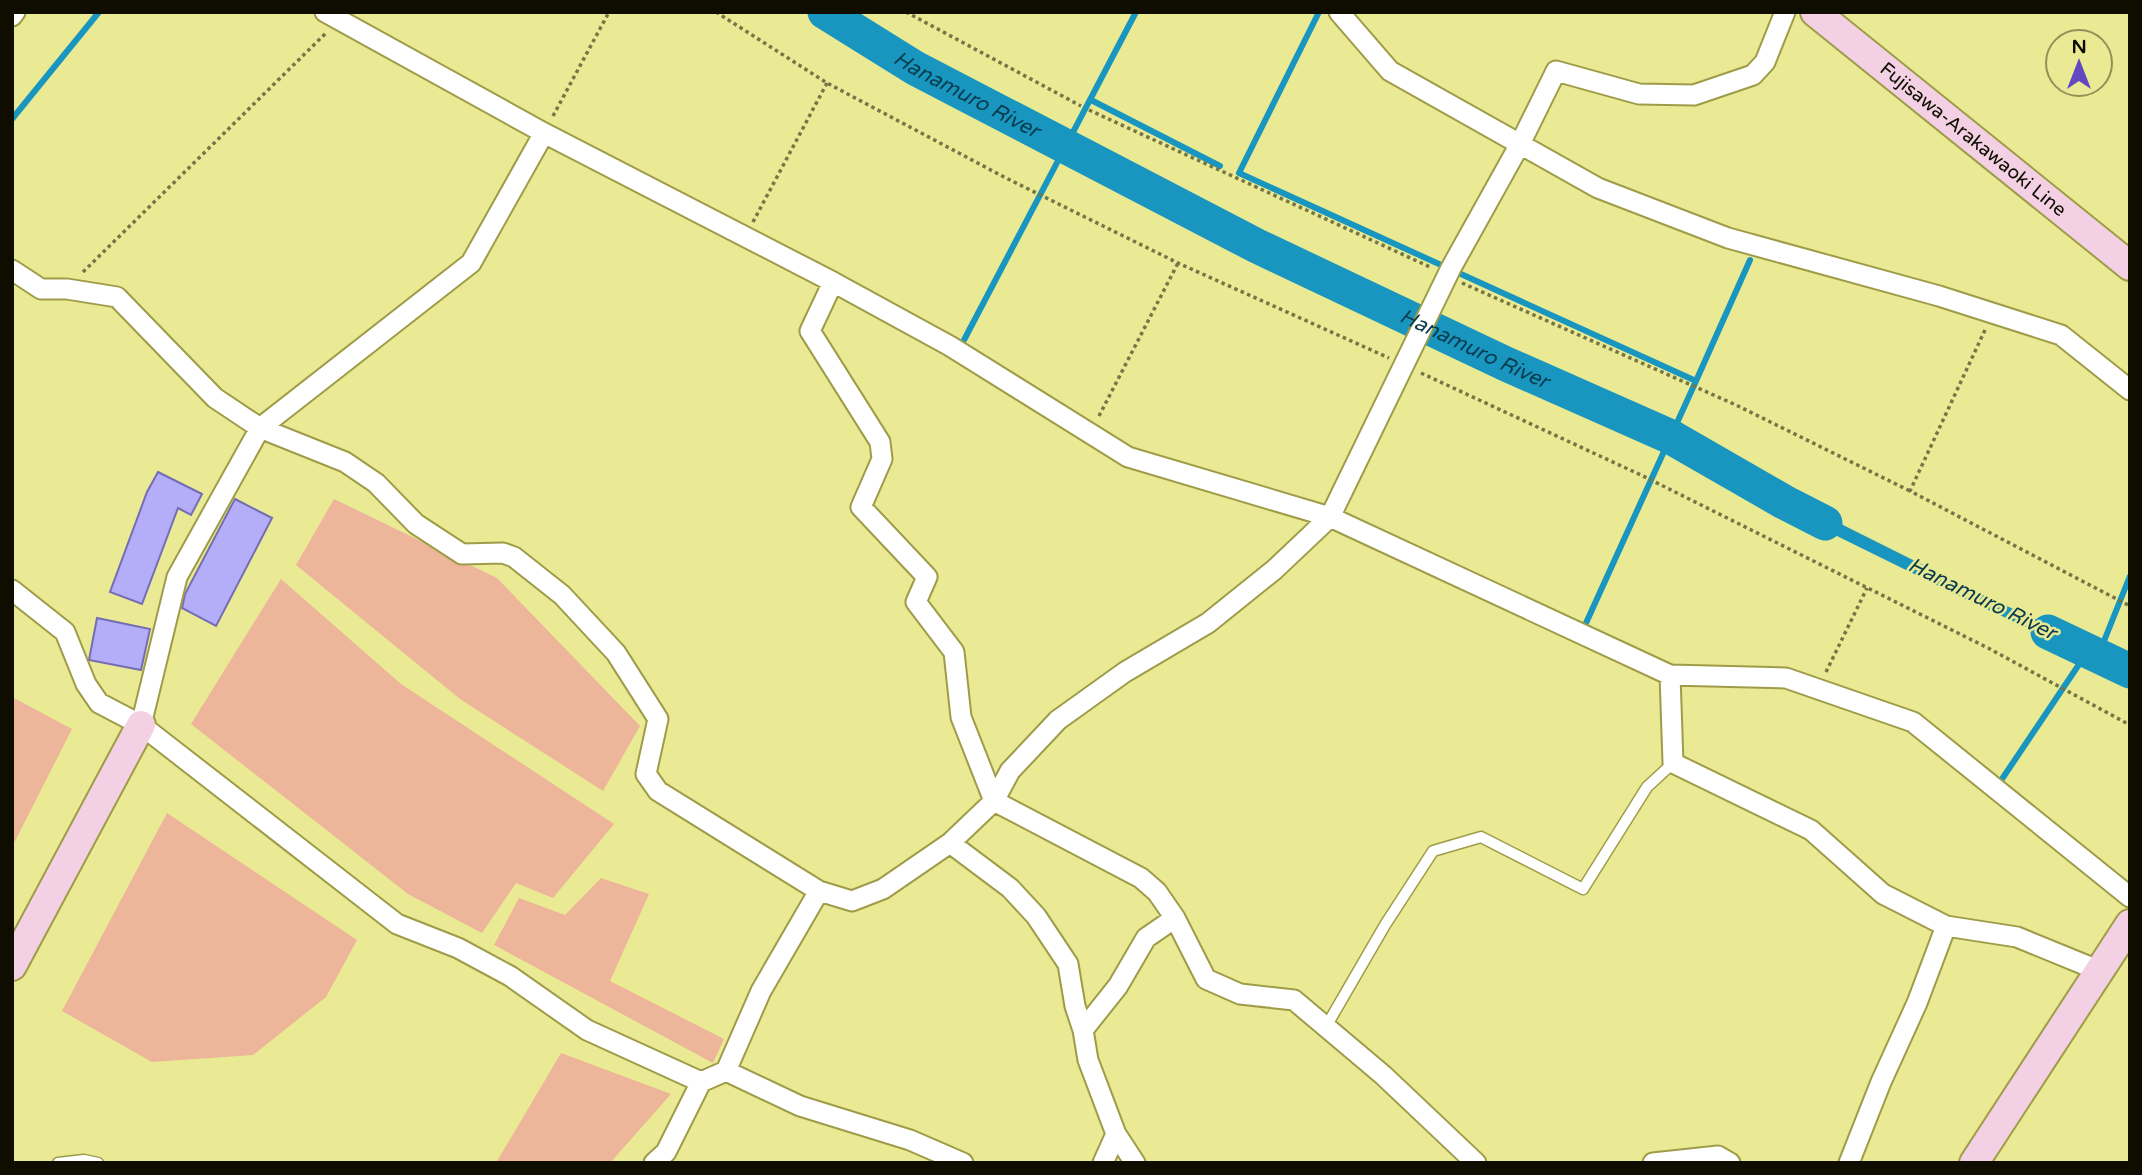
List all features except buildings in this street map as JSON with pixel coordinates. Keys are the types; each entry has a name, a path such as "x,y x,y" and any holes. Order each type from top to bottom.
{"main road":[{"name":"Fujisawa-Arakawaoki Line","path":"1815,12 2130,266"},
{"path":"12,966 141,725"},
{"path":"1974,1162 2130,924"}],"street":[{"path":"1339,12 1390,71 1598,188 1728,238 1993,312 2062,335 2130,390"},
{"path":"12,270 41,289 67,289 117,297 215,398 260,428 345,462 376,483 416,524 462,554 503,552 514,557 562,594 616,653 658,719 646,774 658,791 819,891 852,901 883,889 950,843 994,801 1010,771 1058,720 1125,672 1208,623 1274,570 1330,517 1451,268 1520,145 1556,71 1639,94 1694,95 1753,75 1765,62 1785,12"},
{"path":"332,16 544,133 746,236 950,346 1128,457 1330,517 1670,676 1786,678 1913,722 2130,897"},
{"path":"141,725 177,577 260,428 471,263 544,133"},
{"path":"833,282 810,331 880,442 882,459 861,507 927,578 916,602 954,652 961,717 994,801 1141,878 1157,892 1175,918 1206,979 1240,994 1294,1000 1327,1025 1383,1075 1476,1163"},
{"path":"12,590 65,632 86,684 99,703 141,725 397,924 457,948 510,976 587,1030 701,1082"},
{"path":"1670,676 1673,763 1811,830 1883,894 1946,926 2017,937 2100,971"},
{"path":"950,843 1010,888 1036,916 1068,964 1088,1060 1116,1134 1135,1163"},
{"path":"654,1163 666,1152 701,1082 726,1071 761,990 819,891"},
{"path":"1083,1030 1118,985 1146,938 1175,918"},
{"path":"1849,1163 1881,1082 1917,1003 1946,926"},
{"path":"726,1071 800,1106 910,1140 963,1163"},
{"path":"1103,1163 1116,1134"},
{"path":"1653,1163 1718,1156 1730,1163"}],"lane":[{"path":"1327,1025 1385,925 1433,850 1480,837 1583,889 1647,787 1673,763"},
{"path":"58,1163 84,1160 98,1163"}],"path":[{"path":"544,133 608,12"},
{"path":"716,12 827,83 1032,191 1178,263 1660,484 2056,683 2130,725"},
{"path":"906,12 1081,106"},
{"path":"67,289 332,16"},
{"path":"746,236 827,83"},
{"path":"1089,110 1429,267 1451,268 1460,282 1724,400 1910,491 2130,606"},
{"path":"1090,434 1178,263"},
{"path":"1910,491 1993,312"},
{"path":"1817,689 1867,588"}],"shaded area":[{"path":"334,499 497,578 640,726 603,791 460,699 296,565"},
{"path":"281,579 401,684 614,824 553,898 516,883 482,933 408,894 191,724"},
{"path":"12,697 72,729 12,847"},
{"path":"167,813 357,940 326,997 253,1055 152,1062 62,1011"},
{"path":"601,878 649,894 610,981 724,1039 713,1063 494,945 519,898 565,915"},
{"path":"561,1053 671,1094 610,1163 496,1163"}],"water":[{"path":"1787,497 2090,645 2089,656 1969,601 1780,508"},
{"path":"2096,650 2130,666 2130,678 2095,661"}],"waterway":[{"path":"12,119 99,12"},
{"name":"Hanamuro River","path":"825,12 915,68 1257,246 1506,364 1671,437 1825,523"},
{"path":"964,340 1136,12"},
{"path":"1319,12 1239,173 1696,381 1586,623"},
{"path":"1091,100 1220,166"},
{"path":"1696,381 1750,260"},
{"path":"2098,656 2130,576"},
{"name":"Hanamuro River","path":"2048,632 2130,671"},
{"path":"2002,779 2088,651"}]}
